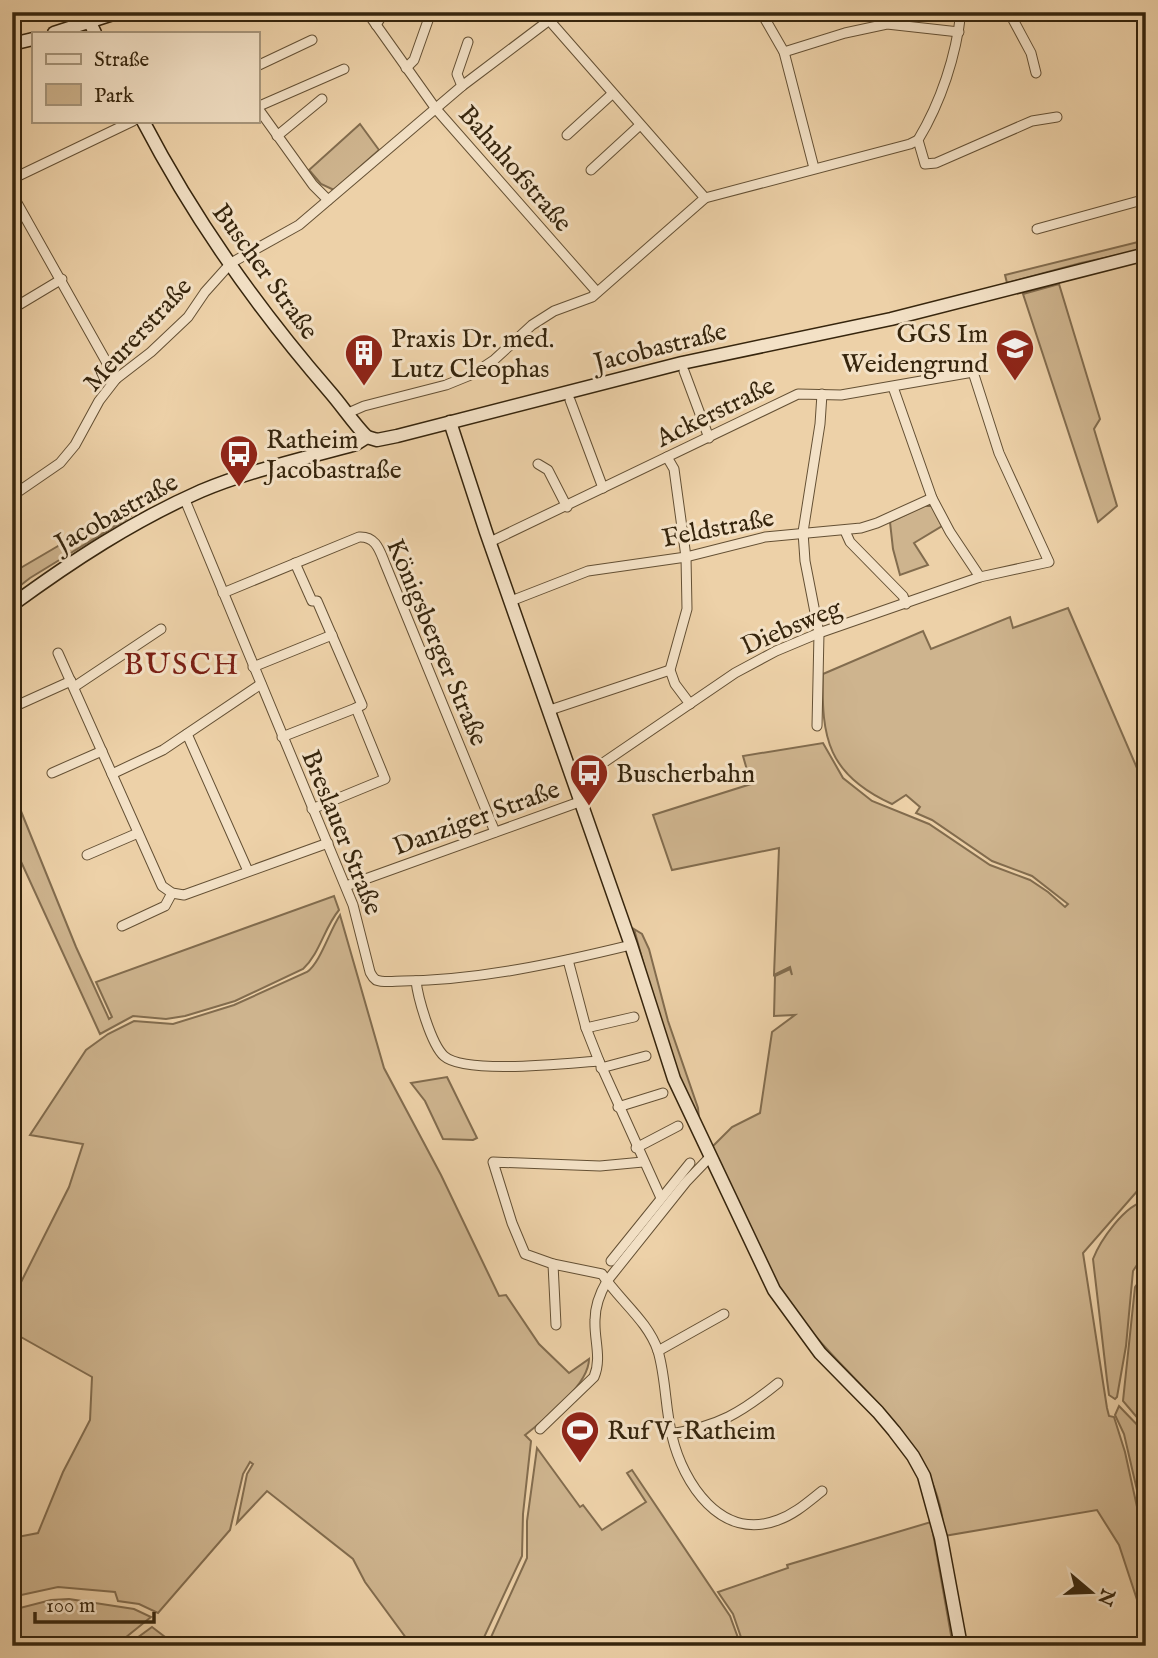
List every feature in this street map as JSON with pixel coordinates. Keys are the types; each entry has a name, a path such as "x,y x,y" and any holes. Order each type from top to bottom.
{"main road":[{"path":"58,32 119,12"},
{"path":"12,44 32,38"},
{"name":"Buscher Straße","path":"144,122 178,186 217,246 275,327 367,437"},
{"name":"Jacobastraße","path":"12,605 93,548 185,500 236,479 356,444 367,437 377,440 682,363 891,319 1146,254"},
{"path":"450,422 620,912 674,1079 758,1261 793,1319 820,1353 878,1412 913,1456 924,1476 941,1538 961,1646"}],"street":[{"name":"Bahnhofstraße","path":"367,12 436,108 597,292"},
{"path":"376,26 384,12"},
{"path":"406,68 414,60 431,12"},
{"name":"Meurerstraße","path":"12,496 60,463 75,445 99,401 117,379 188,317 205,292 231,264 299,225 462,86 560,12"},
{"path":"761,12 784,52 814,168"},
{"path":"348,413 364,406 467,378 494,360 532,325 554,311 592,297 705,198 918,140 946,77 959,32 961,12"},
{"path":"1009,12 1031,53 1036,73"},
{"path":"549,20 705,198"},
{"path":"784,52 845,33 887,24 959,32"},
{"path":"259,65 312,40"},
{"path":"462,86 457,74 468,42"},
{"path":"259,106 344,69"},
{"path":"567,135 612,94"},
{"path":"277,136 322,99"},
{"path":"259,110 313,185 328,200"},
{"path":"918,140 925,164 936,163 1032,121 1057,117"},
{"path":"12,179 131,122"},
{"path":"591,170 639,125"},
{"path":"12,194 117,379"},
{"path":"1037,229 1146,200"},
{"path":"12,309 62,279"},
{"path":"684,371 709,438"},
{"name":"Ackerstraße","path":"490,542 798,394 841,395 972,372 999,453 1049,562"},
{"path":"893,387 932,498 950,532 980,577"},
{"path":"817,726 819,633 805,561 803,532 820,424 822,394"},
{"path":"570,400 603,488"},
{"path":"667,457 674,470 686,557 687,609 670,670 675,684 690,704"},
{"path":"538,464 548,470 566,507"},
{"name":"Feldstraße","path":"511,601 588,571 686,557 765,537 803,532 845,531 877,523 932,498"},
{"name":"Breslauer Straße","path":"185,500 353,905 374,979 416,981 496,973 631,945"},
{"path":"845,531 850,542 903,596 906,604"},
{"name":"Königsberger Straße","path":"223,593 359,537 371,538 376,543 495,832"},
{"name":"Diebsweg","path":"572,774 603,763 735,673 766,656 819,633 980,577 1049,562"},
{"path":"282,737 362,705 317,601 312,601 295,563"},
{"path":"20,704 73,684 161,629"},
{"path":"253,667 332,635"},
{"path":"58,653 162,886 172,893 184,895 328,843"},
{"path":"550,710 670,670"},
{"path":"112,774 163,750 261,684"},
{"path":"312,808 385,779 356,708"},
{"path":"187,734 248,871"},
{"path":"52,773 102,751"},
{"name":"Danziger Straße","path":"345,886 582,801"},
{"path":"87,855 138,832"},
{"path":"122,926 165,906 172,893"},
{"path":"568,960 586,1028 600,1064 661,1198"},
{"path":"416,981 418,995 438,1049 446,1058 458,1063 505,1067 600,1064 646,1056"},
{"path":"586,1028 634,1017"},
{"path":"618,1107 663,1093"},
{"path":"636,1148 678,1126"},
{"path":"540,1429 594,1377 598,1366 595,1319 600,1294 607,1281 709,1157"},
{"path":"643,1162 600,1166 494,1162 512,1223 525,1254 553,1264 602,1274 639,1319 657,1351 671,1434 691,1485 703,1501 730,1521 746,1524 777,1521 797,1511 822,1491"},
{"path":"611,1261 690,1163"},
{"path":"553,1264 556,1325"},
{"path":"657,1351 724,1314"},
{"path":"671,1434 702,1429 724,1420 751,1405 778,1382"}],"green space":[{"path":"360,124 379,150 334,190 321,184 309,170"},
{"path":"1146,240 1146,249 1007,283 1005,275"},
{"path":"1059,284 1100,419 1094,429 1117,506 1098,522 1023,294"},
{"path":"924,506 932,506 942,526 914,543 928,565 900,575 890,522"},
{"path":"123,508 131,516 30,578 12,592 12,573"},
{"path":"1068,608 1146,789 1146,1181 1083,1253 1107,1408 1109,1416 1114,1417 1125,1452 1146,1548 1146,1627 1119,1545 1097,1510 944,1536 939,1502 927,1471 909,1442 887,1414 815,1336 781,1291 759,1252 710,1149 732,1127 760,1113 772,1032 795,1015 774,1016 775,976 790,969 792,975 790,967 774,975 779,848 672,870 653,815 751,784 743,756 823,743 843,778 872,801 929,824 990,865 1030,880 1065,907 1068,904 1032,876 992,861 932,820 916,813 920,807 906,795 892,804 854,780 842,767 827,736 823,674 923,631 931,649 1010,617 1013,628"},
{"path":"12,789 76,947 109,1019 112,1017 96,982 334,896 339,910 314,956 303,969 235,1001 166,1019 133,1016 100,1034 12,842"},
{"path":"340,915 384,1068 441,1175 499,1296 506,1295 539,1344 569,1373 589,1359 582,1380 574,1390 525,1435 531,1441 523,1514 522,1556 480,1646 412,1646 365,1582 353,1559 267,1491 237,1523 247,1474 253,1464 250,1462 243,1474 230,1530 158,1613 139,1604 118,1601 115,1592 58,1587 12,1597 12,1538 38,1533 63,1472 90,1420 92,1377 12,1332 12,1300 69,1187 83,1144 30,1135 86,1050 108,1034 134,1021 173,1024 234,1005 307,972 316,962"},
{"path":"634,929 642,934 649,949 668,1021 699,1118 669,1050"},
{"path":"447,1077 477,1138 473,1140 443,1139 425,1101 411,1083"},
{"path":"1146,1201 1146,1251 1133,1271 1126,1346 1115,1399 1109,1395 1093,1259 1107,1234 1122,1216"},
{"path":"1146,1272 1146,1428 1123,1401 1135,1287"},
{"path":"1119,1406 1146,1434 1146,1529 1124,1434 1115,1415"},
{"path":"537,1448 580,1507 583,1505 602,1530 646,1502 627,1473 632,1470 730,1616 741,1646 487,1646 527,1558 527,1521"},
{"path":"931,1522 953,1646 744,1646 733,1614 718,1592 788,1568 787,1565"},
{"path":"69,1599 134,1609 151,1617 115,1646 12,1646 12,1610 51,1600"},
{"path":"152,1627 173,1643 155,1640 126,1646"}],"waterway":[{"path":"1134,12 1146,24"}],"place":[{"name":"GGS Im Weidengrund","path":"1015,382"},
{"name":"Praxis Dr. med. Lutz Cleophas","path":"364,387"},
{"name":"Ratheim Jacobastraße","path":"239,488"},
{"name":"Buscherbahn","path":"589,807"},
{"name":"RufV-Ratheim","path":"580,1464"}],"district":[{"name":"BUSCH","path":"182,664"}]}
